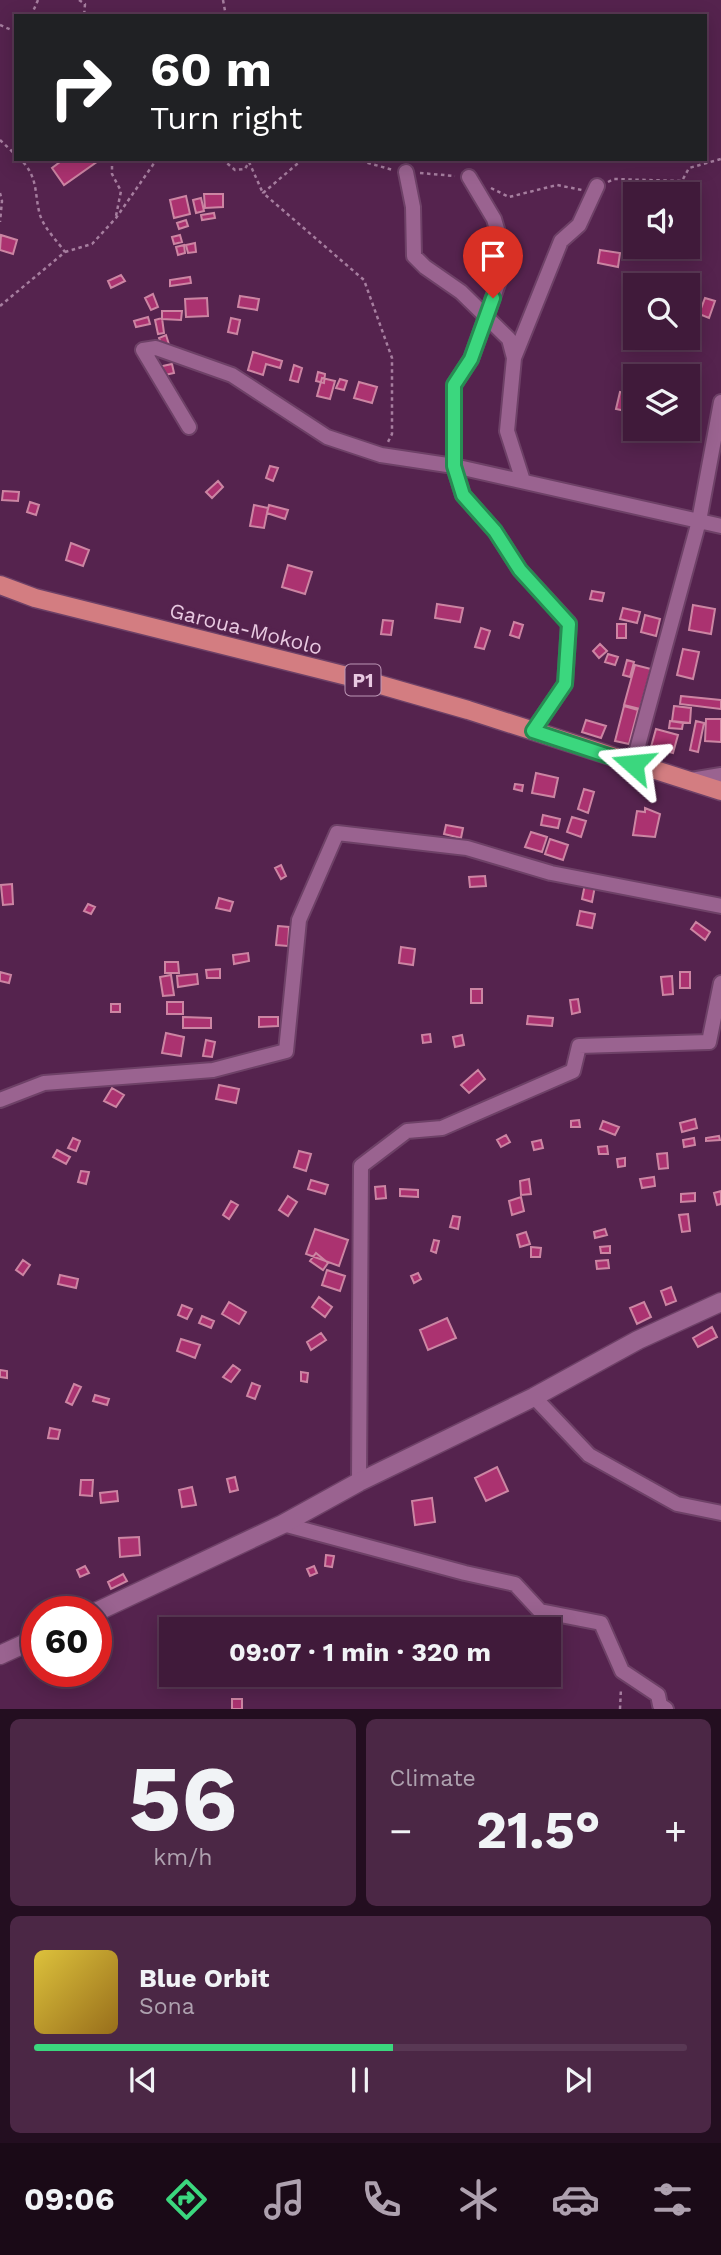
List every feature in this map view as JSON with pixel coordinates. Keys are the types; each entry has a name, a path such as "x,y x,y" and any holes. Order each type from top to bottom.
{"main road":[{"name":"Garoua-Mokolo","path":"0,585 35,598 367,681 721,791"},
{"path":"112,1604 283,1524 359,1482 534,1397 638,1340 721,1302"},
{"path":"0,1654 21,1645"}],"street":[{"path":"406,172 413,207 414,256 461,292 509,340 514,358"},
{"path":"469,177 494,219 508,267 500,278 471,359 454,385 454,466 463,495 495,531 520,570 569,624 565,684 533,731"},
{"path":"523,481 507,431 514,358 561,241 579,225 597,186"},
{"path":"189,427 143,350 156,348 232,375 327,437 381,455 454,466 721,526"},
{"path":"633,764 699,521 721,402"},
{"path":"688,781 721,775"},
{"path":"0,1100 44,1083 213,1070 286,1051 299,920 337,833 467,848 551,873 721,906"},
{"path":"359,1482 362,1166 407,1131 442,1128 573,1072 579,1046 709,1042 721,983"},
{"path":"534,1397 589,1455 677,1504 721,1513"},
{"path":"283,1524 515,1584 540,1611 601,1623 622,1671 658,1695 660,1705 666,1709"}],"path":[{"path":"0,141 14,153"},
{"path":"362,161 406,172 469,177 509,197 557,185 585,190 614,179 682,181 689,168 721,159"},
{"path":"21,161 37,188 40,217 65,252"},
{"path":"112,161 112,174 121,191 116,218"},
{"path":"0,306 65,252 92,244 116,218 156,161"},
{"path":"224,161 235,170 245,169 249,162 263,193 364,280 392,358 392,434 381,455"},
{"path":"263,193 301,161"},
{"path":"0,193 0,222"},
{"path":"620,1709 622,1671"}],"building":[{"path":"61,161 98,161 64,185 52,168"},
{"path":"204,194 223,194 223,207 205,208"},
{"path":"186,196 190,214 174,218 170,200"},
{"path":"201,198 204,211 196,213 193,200"},
{"path":"214,213 215,218 202,220 201,215"},
{"path":"186,220 188,226 179,229 177,223"},
{"path":"1,235 17,240 13,254 0,250"},
{"path":"180,235 182,242 174,244 172,237"},
{"path":"195,243 196,252 188,253 186,245"},
{"path":"184,245 185,253 178,255 176,247"},
{"path":"600,250 620,253 618,267 598,263"},
{"path":"493,255 502,259 498,268 489,264"},
{"path":"121,275 125,281 111,288 108,281"},
{"path":"190,277 191,283 170,286 170,280"},
{"path":"153,294 158,307 151,310 145,298"},
{"path":"240,296 259,299 257,310 238,307"},
{"path":"207,298 208,316 186,317 185,299"},
{"path":"705,298 715,301 709,318 700,314"},
{"path":"162,311 182,311 181,320 162,319"},
{"path":"148,317 150,324 136,327 134,321"},
{"path":"162,318 164,333 158,334 155,320"},
{"path":"231,318 240,320 237,334 228,332"},
{"path":"166,335 172,354 165,356 159,338"},
{"path":"253,352 282,361 280,368 266,364 263,375 248,370"},
{"path":"172,364 174,373 160,376 158,367"},
{"path":"294,365 302,368 298,382 290,380"},
{"path":"318,372 325,374 324,383 316,381"},
{"path":"322,378 335,381 330,399 317,396"},
{"path":"340,379 347,381 344,390 336,388"},
{"path":"359,382 377,387 372,403 354,398"},
{"path":"620,392 623,393 623,410 616,409"},
{"path":"270,466 278,468 273,481 266,478"},
{"path":"218,481 223,487 212,498 206,492"},
{"path":"3,491 19,492 18,501 2,500"},
{"path":"30,502 39,505 36,515 27,512"},
{"path":"254,505 268,508 264,528 250,526"},
{"path":"269,505 288,510 285,519 267,513"},
{"path":"71,543 89,550 83,566 66,560"},
{"path":"288,565 312,572 305,594 282,587"},
{"path":"592,591 604,593 602,601 590,599"},
{"path":"437,604 463,608 460,622 435,618"},
{"path":"693,605 715,609 711,634 689,630"},
{"path":"623,608 640,612 637,623 620,619"},
{"path":"645,615 660,619 656,636 641,632"},
{"path":"383,620 393,621 391,635 381,634"},
{"path":"514,622 523,625 519,638 510,635"},
{"path":"617,624 626,624 626,638 617,638"},
{"path":"481,628 490,631 484,649 475,647"},
{"path":"600,644 607,651 599,658 593,651"},
{"path":"683,649 699,652 693,679 677,675"},
{"path":"608,654 618,657 615,665 605,662"},
{"path":"627,660 634,662 630,677 623,675"},
{"path":"635,665 651,669 640,709 624,705"},
{"path":"681,696 721,700 721,709 680,704"},
{"path":"624,706 638,710 629,744 615,741"},
{"path":"674,706 691,708 690,723 672,721"},
{"path":"706,719 721,719 721,742 705,741"},
{"path":"586,720 606,726 601,738 582,732"},
{"path":"670,721 683,723 682,729 669,728"},
{"path":"696,721 704,723 698,752 690,750"},
{"path":"656,729 678,735 673,753 651,747"},
{"path":"536,773 558,778 554,797 532,793"},
{"path":"515,784 523,785 522,791 514,789"},
{"path":"584,789 594,792 588,813 578,809"},
{"path":"645,808 660,814 655,837 633,835 637,811 645,812"},
{"path":"543,815 560,819 558,828 541,825"},
{"path":"572,817 586,821 581,837 567,832"},
{"path":"446,825 463,828 461,838 444,834"},
{"path":"531,832 547,837 542,852 525,847"},
{"path":"550,839 568,845 563,860 545,854"},
{"path":"281,865 286,876 281,879 275,868"},
{"path":"485,876 486,886 470,887 469,877"},
{"path":"12,884 13,904 3,905 1,885"},
{"path":"585,884 595,886 592,902 582,899"},
{"path":"219,898 233,902 230,911 216,908"},
{"path":"88,904 95,907 91,914 84,911"},
{"path":"580,911 595,914 592,928 577,925"},
{"path":"696,922 710,932 705,940 691,929"},
{"path":"278,926 289,927 288,946 276,945"},
{"path":"401,947 415,949 413,965 399,963"},
{"path":"248,953 249,961 234,964 233,955"},
{"path":"165,962 178,962 179,973 165,973"},
{"path":"220,969 220,978 207,978 206,970"},
{"path":"0,972 11,975 9,983 0,981"},
{"path":"680,972 690,972 690,988 680,988"},
{"path":"197,974 198,984 178,987 177,976"},
{"path":"171,975 174,995 163,996 160,977"},
{"path":"672,976 673,994 663,995 661,977"},
{"path":"471,989 482,989 482,1003 471,1003"},
{"path":"578,999 580,1012 572,1014 570,1000"},
{"path":"167,1002 183,1002 183,1014 167,1014"},
{"path":"111,1004 120,1004 120,1012 111,1012"},
{"path":"528,1016 553,1018 552,1026 527,1024"},
{"path":"183,1017 211,1018 211,1028 183,1028"},
{"path":"259,1017 278,1017 278,1026 259,1027"},
{"path":"166,1033 184,1037 181,1056 162,1053"},
{"path":"430,1034 431,1042 423,1043 422,1035"},
{"path":"462,1035 464,1045 455,1047 453,1037"},
{"path":"206,1040 215,1042 212,1057 203,1056"},
{"path":"478,1070 485,1079 469,1093 461,1085"},
{"path":"219,1085 239,1089 236,1103 216,1099"},
{"path":"112,1088 124,1095 116,1107 104,1101"},
{"path":"695,1119 697,1128 682,1132 680,1123"},
{"path":"579,1120 580,1127 571,1127 571,1121"},
{"path":"603,1121 619,1127 615,1135 600,1129"},
{"path":"506,1135 510,1142 501,1147 497,1140"},
{"path":"719,1136 720,1140 706,1141 706,1138"},
{"path":"73,1138 80,1141 76,1151 68,1148"},
{"path":"694,1138 695,1145 684,1147 683,1140"},
{"path":"541,1140 543,1148 534,1150 532,1142"},
{"path":"607,1146 608,1154 599,1154 598,1147"},
{"path":"57,1150 70,1157 66,1164 53,1157"},
{"path":"299,1151 311,1154 306,1171 294,1167"},
{"path":"667,1153 668,1168 659,1169 657,1154"},
{"path":"625,1158 625,1166 618,1167 617,1159"},
{"path":"81,1171 89,1172 86,1184 78,1182"},
{"path":"654,1177 655,1186 642,1188 640,1179"},
{"path":"529,1179 531,1194 521,1195 520,1181"},
{"path":"311,1180 328,1185 325,1194 308,1189"},
{"path":"385,1186 386,1198 376,1199 375,1187"},
{"path":"400,1189 418,1190 418,1197 400,1196"},
{"path":"721,1191 721,1204 717,1205 714,1193"},
{"path":"695,1193 695,1201 681,1202 681,1194"},
{"path":"288,1196 297,1202 288,1216 279,1210"},
{"path":"521,1197 524,1211 512,1215 509,1201"},
{"path":"231,1201 238,1205 229,1219 223,1215"},
{"path":"688,1214 690,1231 682,1232 679,1215"},
{"path":"453,1216 460,1217 458,1229 450,1227"},
{"path":"315,1229 348,1240 339,1266 306,1254"},
{"path":"605,1229 607,1235 595,1238 594,1232"},
{"path":"526,1232 530,1244 520,1247 517,1235"},
{"path":"434,1240 439,1241 436,1253 431,1251"},
{"path":"610,1246 610,1253 601,1253 600,1247"},
{"path":"531,1247 541,1248 540,1257 531,1257"},
{"path":"316,1253 328,1263 323,1270 310,1261"},
{"path":"23,1260 30,1265 23,1275 16,1270"},
{"path":"608,1260 609,1268 597,1269 596,1261"},
{"path":"327,1270 345,1276 340,1291 322,1285"},
{"path":"418,1273 421,1279 414,1283 411,1276"},
{"path":"60,1275 78,1279 76,1288 58,1284"},
{"path":"671,1287 676,1301 666,1305 661,1291"},
{"path":"319,1297 332,1307 325,1317 312,1307"},
{"path":"229,1302 246,1312 239,1324 222,1314"},
{"path":"644,1302 651,1317 637,1324 630,1308"},
{"path":"182,1305 192,1309 187,1319 178,1315"},
{"path":"202,1316 214,1321 211,1328 199,1323"},
{"path":"447,1318 456,1338 428,1350 420,1330"},
{"path":"712,1327 717,1337 698,1347 693,1338"},
{"path":"321,1333 326,1340 311,1350 307,1342"},
{"path":"181,1339 200,1345 195,1358 177,1351"},
{"path":"233,1365 240,1370 231,1382 223,1377"},
{"path":"0,1370 7,1371 7,1378 0,1377"},
{"path":"301,1372 308,1373 307,1382 301,1381"},
{"path":"252,1383 260,1386 255,1399 247,1396"},
{"path":"74,1384 81,1387 72,1405 66,1402"},
{"path":"95,1395 109,1399 107,1405 93,1401"},
{"path":"50,1428 60,1430 58,1439 48,1438"},
{"path":"497,1467 508,1491 486,1501 475,1478"},
{"path":"235,1477 238,1490 230,1492 227,1479"},
{"path":"81,1480 93,1480 92,1496 80,1495"},
{"path":"192,1487 196,1505 182,1507 179,1490"},
{"path":"117,1491 118,1501 101,1503 100,1493"},
{"path":"432,1498 435,1522 415,1525 412,1501"},
{"path":"139,1537 140,1555 120,1557 119,1538"},
{"path":"326,1555 334,1556 332,1567 325,1566"},
{"path":"85,1566 89,1573 80,1577 77,1570"},
{"path":"314,1566 317,1573 310,1576 307,1569"},
{"path":"123,1574 127,1581 111,1589 108,1582"},
{"path":"232,1699 242,1699 242,1709 232,1709"}],"route":[{"path":"493,298 471,359 454,385 454,466 463,495 495,531 520,570 569,624 565,684 533,731 633,764"}]}
